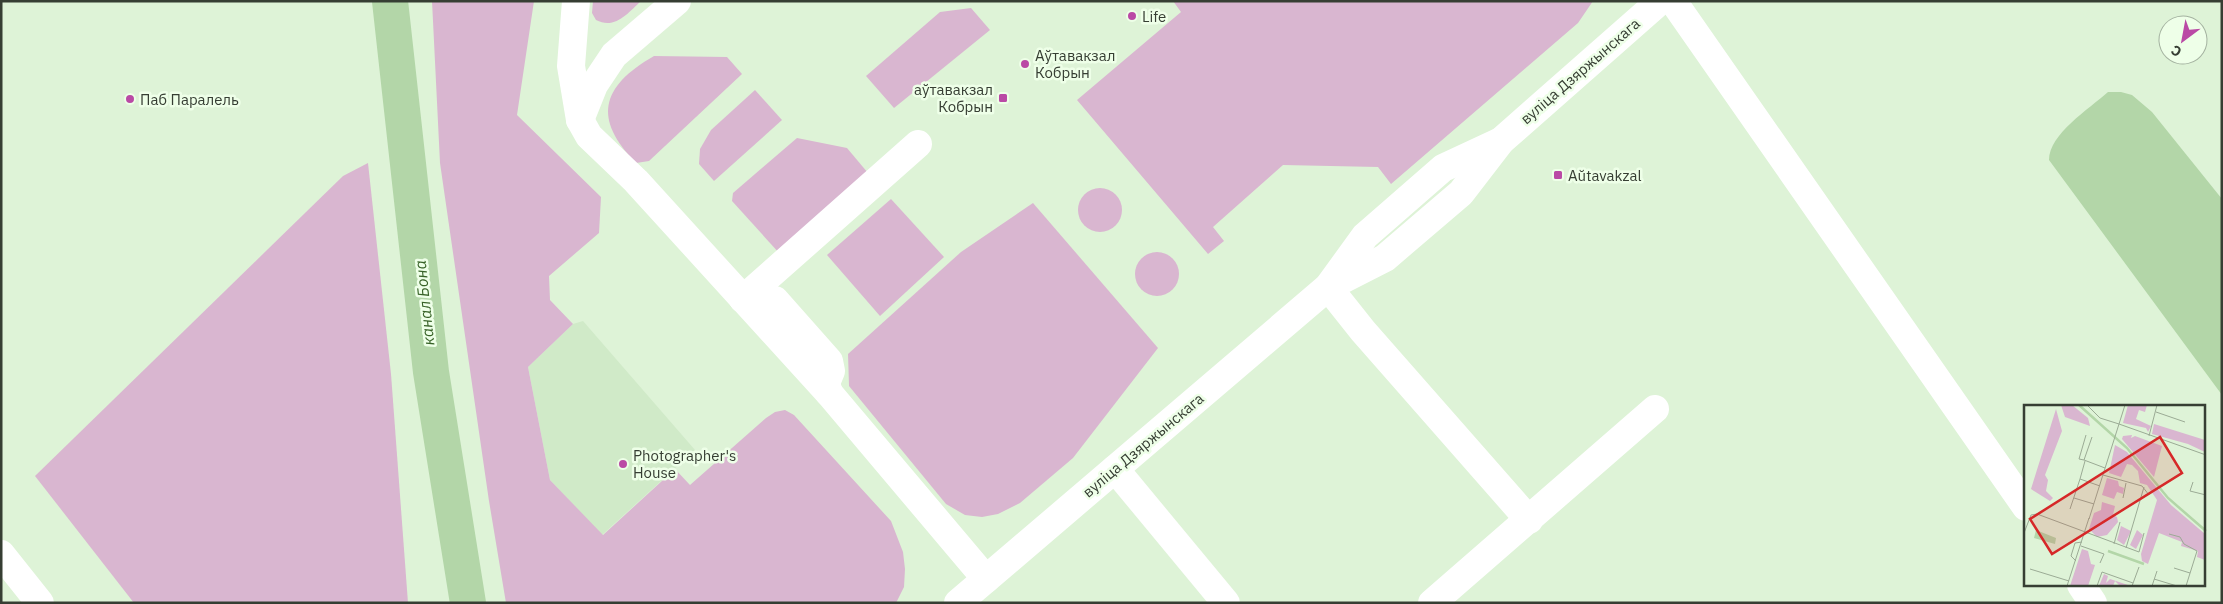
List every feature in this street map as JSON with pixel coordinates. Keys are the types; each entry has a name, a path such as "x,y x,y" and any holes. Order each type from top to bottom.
{"main road":[{"path":"576,1 571,66 580,120 590,136 636,182 830,393 986,579"},
{"path":"580,120 594,85 614,56 677,1"},
{"name":"вуліца Дзяржынскага","path":"958,603 1328,287 1385,258 1461,193 1501,141 1660,1"},
{"path":"1673,1 2024,504"},
{"path":"743,300 918,144"},
{"path":"1328,287 1363,331 1529,520"},
{"path":"1432,603 1655,409"},
{"path":"1115,469 1226,603"},
{"path":"1,554 40,603"},
{"path":"2082,586 2093,603"}],"shaded area":[{"path":"432,1 534,1 517,115 601,197 599,233 549,276 550,300 573,324 528,367 550,480 603,535 675,469 690,485 766,418 775,412 785,410 794,415 891,521 903,552 905,569 904,587 896,603 506,603 489,501 440,163"},
{"path":"593,1 641,1 621,19 615,22 603,23 596,20 592,13"},
{"path":"1173,1 1593,1 1578,23 1391,184 1378,167 1283,165 1213,227 1224,241 1208,254 1077,100 1181,12"},
{"path":"971,8 990,30 894,108 866,76 940,12"},
{"path":"654,56 727,57 742,74 649,161 636,163 622,147 613,132 609,118 609,105 613,92 622,80"},
{"path":"755,90 782,120 714,181 699,164 700,149 711,130"},
{"path":"2108,92 2121,92 2132,95 2152,112 2222,199 2222,395 2049,160 2051,150 2063,132"},
{"path":"797,138 847,148 868,173 780,254 732,201 733,193"},
{"path":"368,163 391,374 408,603 134,603 35,476 343,176"},
{"path":"1100,188 1112,192 1118,198 1122,210 1118,222 1112,228 1100,232 1088,228 1082,222 1078,210 1082,198 1088,192"},
{"path":"891,199 944,257 880,316 827,255"},
{"path":"1033,203 1158,348 1073,458 1020,503 998,514 982,517 965,515 946,504 849,386 848,354 961,252"},
{"path":"1157,252 1169,256 1175,262 1179,274 1175,286 1169,292 1157,296 1145,292 1139,286 1135,274 1139,262 1145,256"},
{"path":"583,321 695,450 602,535 550,480 528,367 573,324"}],"waterway":[{"name":"канал Бона","path":"390,1 431,372 468,603"}],"place":[{"name":"Life","path":"1132,16"},
{"name":"Аўтавакзал Кобрын","path":"1025,64"},
{"name":"аўтавакзал Кобрын","path":"1003,98"},
{"name":"Паб Паралель","path":"130,99"},
{"name":"Aŭtavakzal","path":"1558,175"},
{"name":"Photographer's House","path":"623,464"}]}
